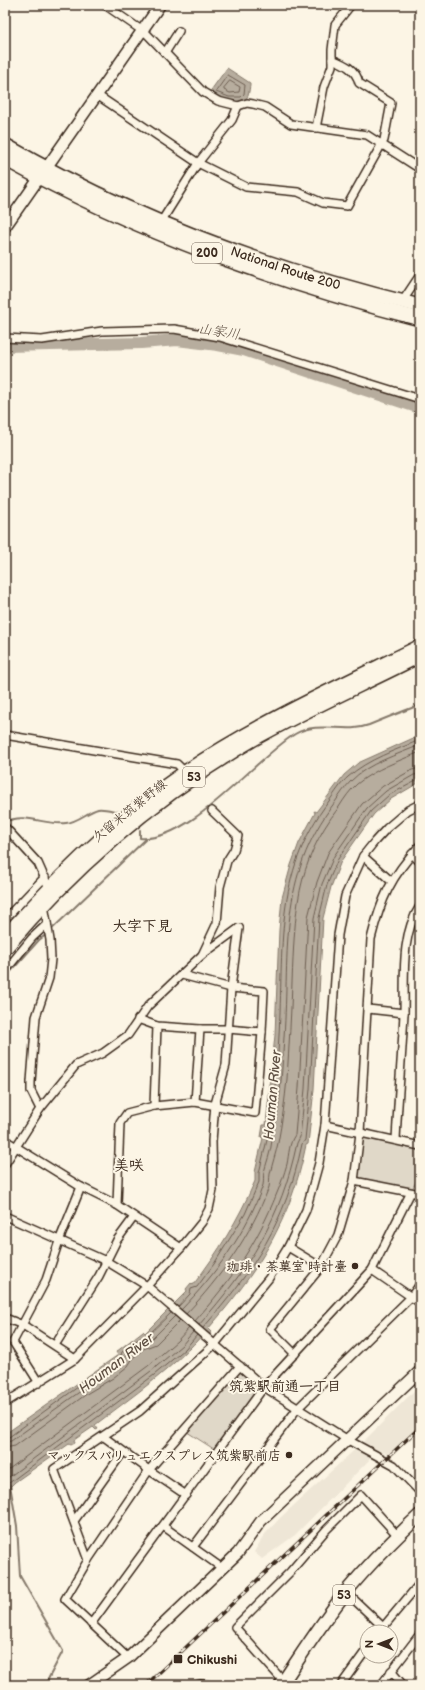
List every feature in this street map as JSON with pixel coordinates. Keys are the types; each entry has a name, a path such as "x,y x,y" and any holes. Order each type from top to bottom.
{"highway":[{"name":"National Route 200","path":"5,145 42,173 157,233 242,266 331,294 420,319"},
{"name":"National Route 200","path":"5,159 249,256 326,281 420,306"}],"main road":[{"name":"久留米筑紫野線","path":"5,936 47,882 185,772 223,748 292,709 420,646"},
{"name":"久留米筑紫野線","path":"5,949 44,905 82,867 154,806 190,779 260,736 420,656"},
{"name":"53","path":"284,1684 310,1641 346,1592 371,1563 420,1515"}],"street":[{"path":"105,5 142,31 203,92 218,101 238,106 247,103 265,107 291,124 367,135 420,169"},
{"path":"5,227 160,5"},
{"path":"316,128 324,87 332,66 335,25 351,5"},
{"path":"165,53 179,31"},
{"path":"97,95 198,163 246,187 298,192 323,203 347,206 382,144 391,103 359,83 358,77 348,65 332,59"},
{"path":"161,222 198,163 232,120 238,106"},
{"path":"402,302 420,275"},
{"path":"5,338 42,340 102,331 174,329 220,337 420,399"},
{"path":"5,735 177,764 185,772"},
{"path":"88,1560 54,1470 140,1411 212,1342 269,1278 288,1246 306,1210 319,1164 325,1125 338,935 345,896 363,856 387,828 408,810 420,804"},
{"path":"202,955 217,923 220,887 238,836 212,811"},
{"path":"5,827 38,863 47,882 5,919"},
{"path":"295,1354 270,1329 321,1267 338,1235 354,1181 360,1133 371,939 378,910 391,881 420,846"},
{"path":"412,854 420,862"},
{"path":"363,856 391,881"},
{"path":"40,1109 31,1091 31,1082 36,1017 47,984 51,959 50,940 44,905"},
{"path":"396,1140 404,1013 405,956 408,935 420,906"},
{"path":"5,970 32,938 47,924"},
{"path":"5,1164 40,1109 76,1065 103,1053 128,1035 148,1006 202,955 239,928 231,988 226,1066 215,1104 212,1141 213,1190 209,1209 202,1222 181,1248 147,1286 76,1359 5,1403"},
{"path":"117,1205 120,1124 127,1113 154,1106 195,1102 215,1104 255,1113 264,991 231,988 182,975"},
{"path":"368,1009 404,1013"},
{"path":"138,1019 157,1026 262,1032"},
{"path":"154,1106 157,1026"},
{"path":"195,1102 200,1029"},
{"path":"325,1125 420,1146"},
{"path":"5,1140 81,1187 117,1205 181,1248"},
{"path":"91,1624 264,1387 372,1270 417,1192 354,1181"},
{"path":"39,1383 13,1342 46,1280 58,1241 81,1187"},
{"path":"5,1216 58,1241 106,1260 147,1286 264,1387 348,1440 394,1465 420,1492"},
{"path":"54,1345 99,1276 117,1240 134,1217"},
{"path":"288,1246 321,1267"},
{"path":"372,1270 420,1303"},
{"path":"193,1547 297,1409 411,1296 420,1284"},
{"path":"5,1318 23,1325 76,1359"},
{"path":"128,1658 65,1599 88,1560 149,1470 240,1366"},
{"path":"89,1685 128,1658 238,1553 261,1521 420,1370"},
{"path":"104,1437 123,1452 186,1495"},
{"path":"74,1521 123,1452"},
{"path":"284,1684 235,1627 290,1572 326,1530 361,1495 398,1536"},
{"path":"163,1526 222,1568"},
{"path":"386,1624 420,1584"},
{"path":"346,1592 375,1624"},
{"path":"381,1685 419,1638"},
{"path":"344,1684 359,1661"},
{"path":"391,1671 403,1685"},
{"path":"196,1685 210,1685"}],"shaded area":[{"path":"360,1133 420,1146 420,1173 410,1194 354,1181"},
{"path":"240,1366 264,1387 217,1451 184,1430"},
{"path":"420,1385 420,1424 388,1454 379,1450 295,1535 262,1559 254,1552 265,1534 281,1517 362,1443"}],"water":[{"path":"227,68 250,83 248,96 245,100 240,102 229,101 209,93"},
{"name":"Houman River","path":"420,735 420,782 391,799 374,814 341,861 331,887 323,918 314,1089 308,1144 306,1145 300,1172 282,1221 270,1244 242,1287 208,1329 211,1332 210,1334 206,1331 167,1369 95,1425 98,1429 96,1430 93,1427 74,1440 75,1443 71,1445 69,1444 15,1482 5,1492 5,1434 118,1355 116,1352 143,1331 145,1333 187,1291 186,1289 191,1283 193,1285 220,1247 235,1222 255,1181 255,1172 263,1138 261,1137 263,1125 266,1125 275,1035 279,930 282,898 299,843 315,813 314,811 316,812 344,775 358,763"}],"waterway":[{"name":"山家川","path":"5,346 141,343 177,340 218,345 244,350 420,408"},
{"path":"140,830 140,838 159,836 179,828 220,798 278,746 295,734 313,728 351,728 369,725 420,705"},
{"path":"5,822 20,818 51,823 66,823 75,821 98,809 119,812"},
{"path":"50,931 146,839"},
{"path":"5,978 39,940 47,934"},
{"path":"10,1485 17,1526 20,1576 63,1651 45,1685"}],"railway":[{"path":"146,1685 420,1427"}],"place":[{"name":"珈琲・茶菓室 時計臺","path":"355,1266"},
{"name":"マックスバリュエクスプレス筑紫駅前店","path":"289,1455"},
{"name":"Chikushi","path":"178,1659"}],"district":[{"name":"大字下見","path":"142,926"},
{"name":"美咲","path":"129,1165"},
{"name":"筑紫駅前通一丁目","path":"285,1386"}]}
